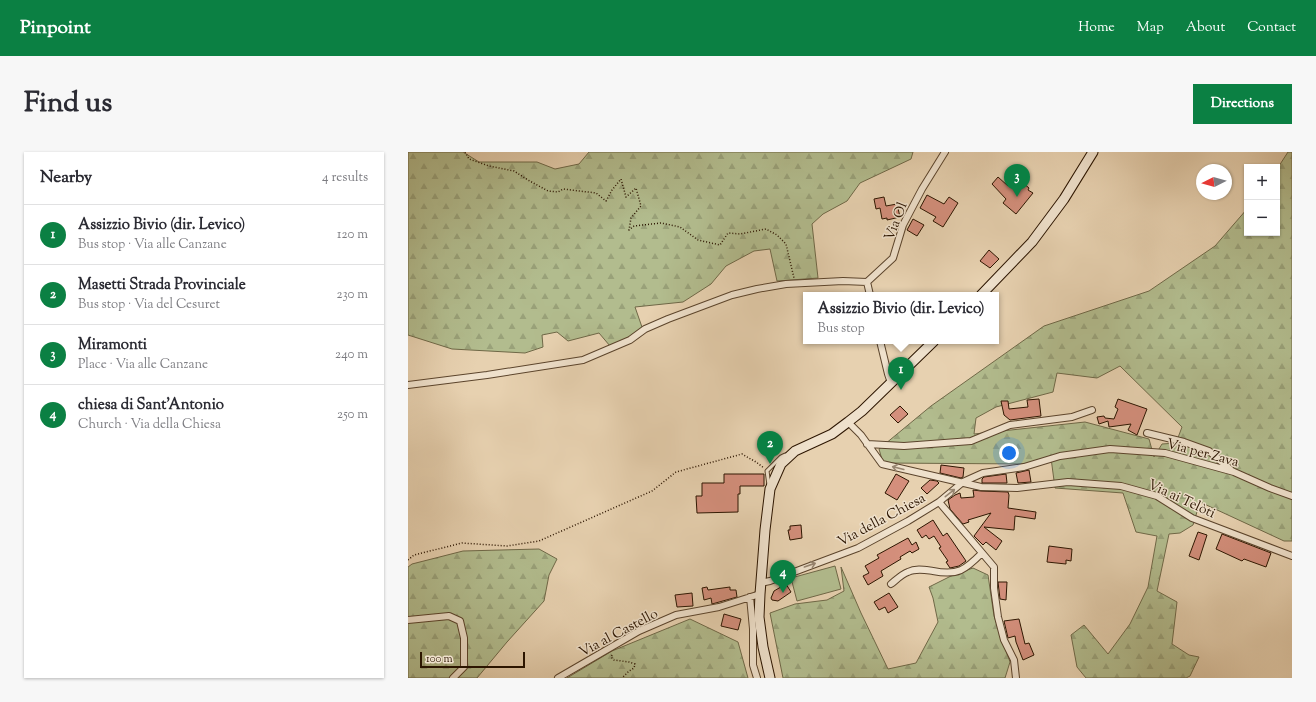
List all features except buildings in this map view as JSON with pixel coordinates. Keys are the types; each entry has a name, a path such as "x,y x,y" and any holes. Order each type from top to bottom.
{"main road":[{"path":"984,292 1032,242 1064,199 1093,152"},
{"path":"770,678 763,647 759,618 760,583 770,489 781,464 795,451 832,434 862,411 931,344"}],"street":[{"name":"Via Ol","path":"867,282 893,258 904,225 922,189 945,152"},
{"path":"408,385 487,375 583,360 630,340 645,329 662,321 732,295 756,289 796,284 843,281 867,282 869,292"},
{"path":"881,344 891,383"},
{"path":"867,444 904,446 972,441 1010,425 1072,417 1092,410"},
{"name":"Via ai Telòti","path":"848,422 861,435 882,464 981,487 1016,488 1068,482 1121,486 1157,496 1192,518 1292,556"},
{"path":"1147,433 1184,442 1209,451 1234,472"},
{"name":"Via per Zava","path":"963,482 984,473 1024,467 1060,456 1110,449 1165,453 1234,472 1292,496"},
{"name":"Via della Chiesa","path":"760,583 784,576 858,548 908,521 939,502 963,482"},
{"path":"939,502 994,567 994,588 998,617 1004,640 1014,660 1016,678"},
{"path":"891,584 908,572 921,569 942,573 956,572 969,566 982,553"},
{"name":"Via al Castello","path":"558,678 639,631 676,615 719,607 760,594"},
{"path":"750,596 753,629 753,665 757,678"},
{"path":"408,620 449,616 460,621 464,638 464,666 453,678"}],"lane":[{"path":"770,489 767,471 781,457 795,451"}],"path":[{"path":"465,152 469,159 489,166 514,171 548,191 558,192 563,189 596,193 606,201 612,190 621,179 626,197 636,188 640,206 631,218 628,230 634,226 661,223 680,227 698,240 720,245 728,233 740,234 766,229 777,234 786,244 796,284"},
{"path":"408,560 414,555 462,543 507,546 539,541 652,491 676,472 742,454 756,462 767,471"},
{"path":"619,643 613,649 611,657 614,660 635,664 634,668 622,678"}],"green space":[{"path":"408,152 463,152 479,162 537,162 555,169 579,164 589,152 913,152 911,159 860,183 847,201 823,214 812,224 818,278 777,281 770,249 754,251 726,266 711,284 683,302 635,307 643,330 610,346 599,333 568,341 557,332 542,335 543,347 525,353 452,349 408,335"},
{"path":"1288,152 1292,152 1292,541 1284,541 1200,502 1193,525 1180,533 1169,534 1157,591 1177,602 1172,644 1189,655 1199,657 1190,676 1186,678 1086,678 1077,667 1071,635 1084,625 1108,654 1130,624 1148,587 1157,536 1136,532 1123,493 1055,488 1051,458 1028,464 883,463 879,449 931,406 1044,326 1149,291 1215,246 1244,212 1244,236 1280,236 1280,164","holes":["1120,366 1182,427 1176,443 1162,444 1154,457 1149,439 1085,422 974,434 976,418 996,407 1053,392 1057,373 1097,378"]},
{"path":"539,549 557,559 549,575 544,601 477,678 408,678 408,567 412,564 463,551"},
{"path":"835,566 841,589 797,601 791,578"},
{"path":"841,567 888,669 916,663 938,622 929,587 953,575 973,568 988,575 994,616 1010,662 1005,678 783,678 770,613 795,604 827,600 844,591"},
{"path":"690,619 738,642 748,678 567,678 612,651"}],"place":[{"name":"Miramonti","path":"1017,197"},
{"name":"Assizzio Bivio (dir. Levico)","path":"901,390"},
{"name":"Masetti Strada Provinciale","path":"770,464"},
{"name":"chiesa di Sant'Antonio","path":"783,593"}]}
